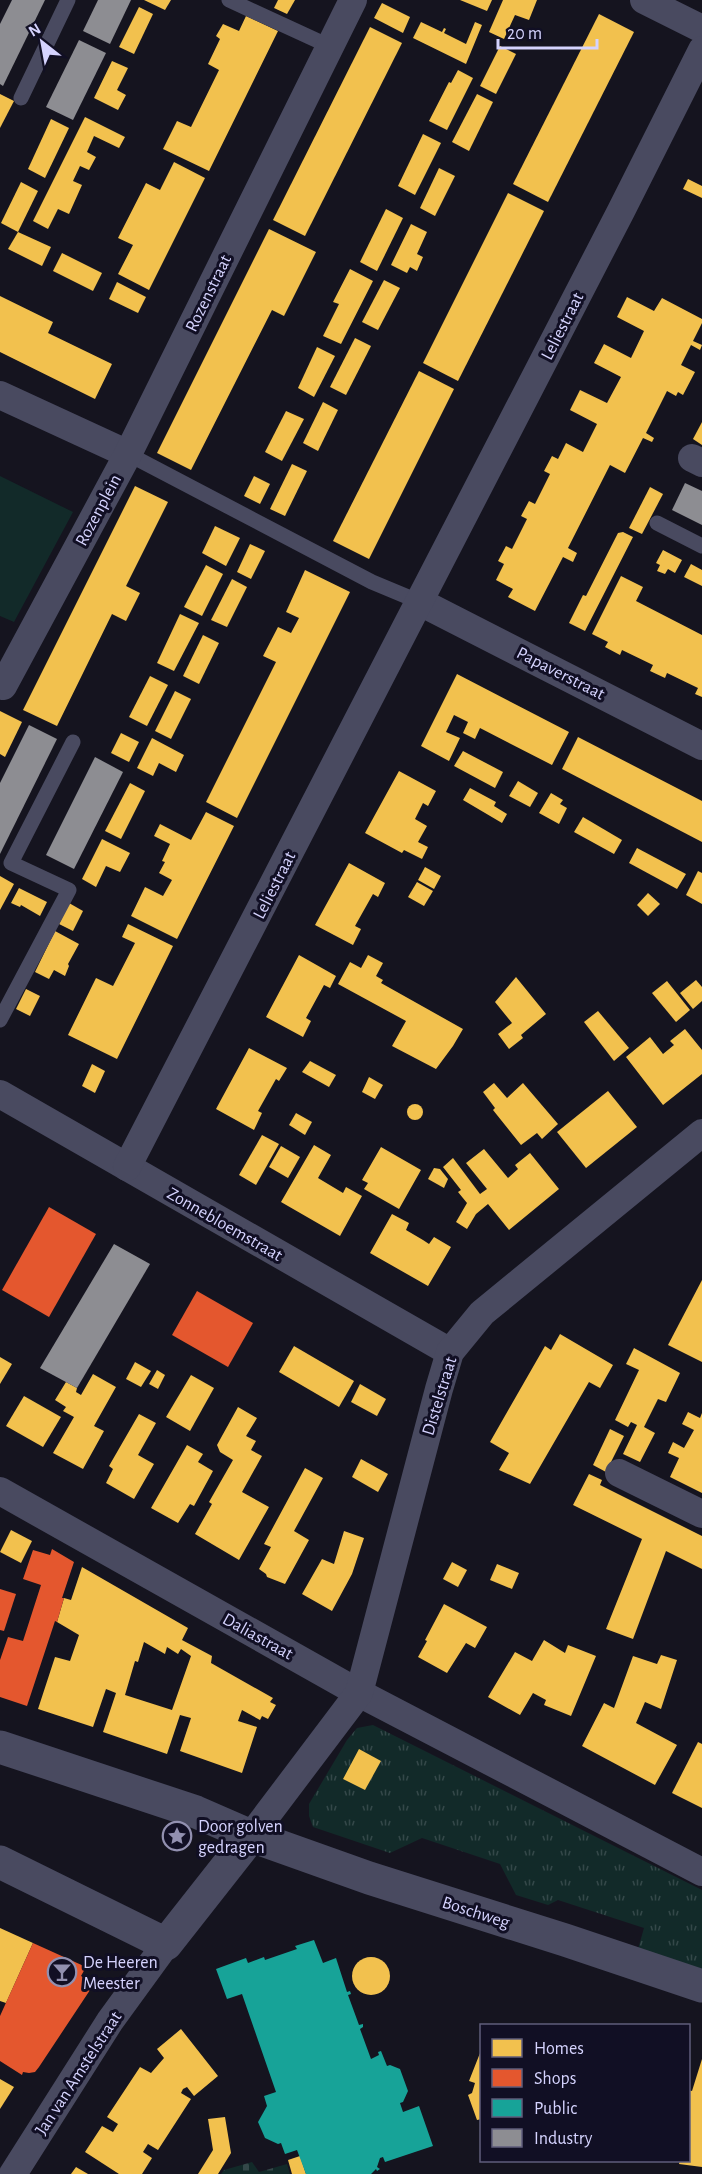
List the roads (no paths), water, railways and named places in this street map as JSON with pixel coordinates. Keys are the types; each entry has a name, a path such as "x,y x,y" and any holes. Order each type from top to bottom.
{"street":[{"name":"Rozenstraat","path":"128,454 353,0"},
{"path":"644,0 702,29"},
{"name":"Leliestraat","path":"127,1167 420,602 702,50"},
{"name":"Rozenplein","path":"0,395 128,454 3,686 0,684"},
{"name":"Papaverstraat","path":"420,602 702,746"},
{"name":"Zonnebloemstraat","path":"0,1094 450,1352"},
{"name":"Distelstraat","path":"359,1693 438,1389 450,1352 482,1312 702,1133"},
{"path":"619,1473 702,1514"},
{"name":"Daliastraat","path":"0,1491 359,1693"},
{"path":"0,1862 166,1944 359,1693 702,1872"},
{"name":"Boschweg","path":"0,1747 195,1812 251,1836 369,1878 702,1986"},
{"name":"Jan van Amstelstraat","path":"14,2174 110,2021 166,1944"}],"lane":[{"path":"21,98 68,0"},
{"path":"229,0 330,46"},
{"path":"128,454 372,582 420,602"},
{"path":"657,523 702,546"},
{"path":"0,1020 69,890 11,863 73,742"}],"place":[{"name":"Door golven gedragen","path":"177,1836"},
{"name":"De Heeren Meester","path":"62,1972"}]}
